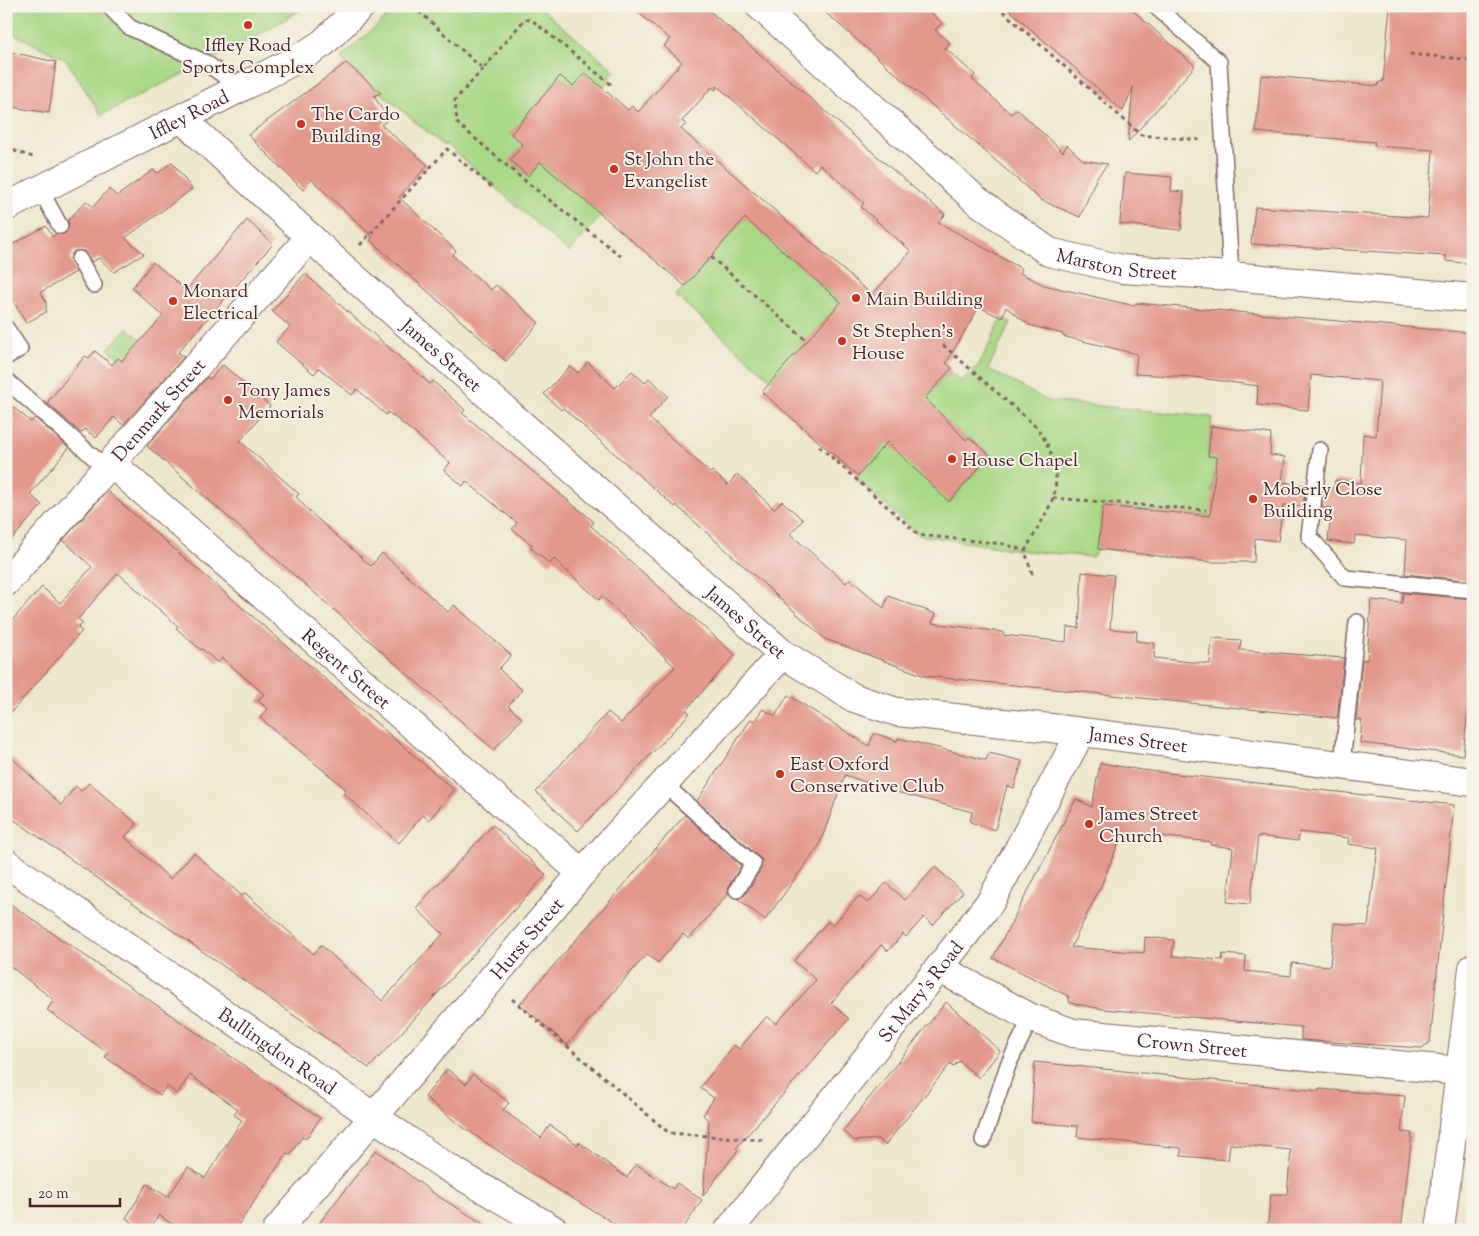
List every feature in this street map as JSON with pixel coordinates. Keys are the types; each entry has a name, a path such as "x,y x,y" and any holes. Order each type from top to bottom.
{"street":[{"name":"Iffley Road","path":"6,208 303,56 323,43 362,6"},
{"name":"Marston Street","path":"760,6 976,200 1049,252 1122,269 1231,276 1473,298"},
{"name":"James Street","path":"182,119 341,266 783,654 854,698 897,712 1081,732 1473,782"},
{"name":"Denmark Street","path":"6,582 310,237"},
{"name":"Regent Street","path":"110,466 582,874"},
{"name":"Hurst Street","path":"277,1230 489,980 582,874 783,654"},
{"name":"St Mary's Road","path":"729,1230 991,901 1081,732"},
{"name":"Bullingdon Road","path":"6,863 445,1166 554,1230"},
{"name":"Crown Street","path":"939,968 1031,1018 1073,1033 1459,1071"},
{"path":"1440,1230 1459,1071 1470,1009 1473,968"}],"lane":[{"path":"109,6 129,27 206,63 241,88"},
{"path":"1155,6 1219,62 1231,276"},
{"path":"40,189 60,226"},
{"path":"79,258 94,285"},
{"path":"6,328 20,349 6,358"},
{"path":"6,380 110,466"},
{"path":"1320,450 1309,536 1345,578 1473,590"},
{"path":"1342,764 1357,622"},
{"path":"664,784 753,864 737,890"},
{"path":"983,1140 1008,1065 1031,1018"}],"path":[{"path":"413,6 483,69"},
{"path":"997,6 1141,135 1224,142"},
{"path":"613,86 532,21 525,19 455,100 457,123 519,176 622,257"},
{"path":"1410,54 1473,60"},
{"path":"6,148 41,160"},
{"path":"341,266 447,148 494,189"},
{"path":"711,257 807,341"},
{"path":"944,344 1041,433 1054,466 1053,498 1025,551 1033,577"},
{"path":"819,446 919,535 1004,544 1025,551"},
{"path":"1053,498 1206,510"},
{"path":"489,980 669,1133 798,1143"}],"green space":[{"path":"6,6 308,6 244,43 101,115 66,60 6,30"},
{"path":"399,6 538,6 615,71 602,88 573,86 560,76 511,134 523,145 510,160 528,176 540,162 602,215 569,252 446,144 444,146 340,58"},
{"path":"745,218 841,302 772,380 676,296"},
{"path":"1002,318 1011,322 988,369 1048,401 1212,417 1208,455 1217,457 1212,492 1217,493 1215,516 1103,506 1098,549 1092,557 1025,551 919,535 855,478 891,437 950,502 990,455 969,437 966,440 957,430 950,437 917,409 949,371 961,381 979,365"},
{"path":"127,328 142,340 122,361 108,349"}],"building":[{"path":"630,6 704,6 945,215 938,222 1022,269 1020,273 1044,285 1135,306 1136,303 1473,333 1473,581 1405,574 1407,540 1355,535 1354,544 1328,541 1332,508 1322,508 1325,487 1334,488 1335,480 1361,483 1363,434 1376,436 1380,381 1311,375 1308,410 1257,405 1258,386 1193,377 1135,374 1137,354 1062,336 1063,334 1029,325 1006,307 1002,318 979,307 946,363 952,368 925,398 966,440 969,437 990,455 949,502 887,442 858,476 762,392 841,302 745,218 685,286 540,162 528,176 510,160 523,145 511,134 560,76 573,86 585,73 628,110 632,106 638,112 682,62 664,46 670,39","holes":["717,86 815,171 820,164 864,203 861,207 911,251 872,295 681,129 686,124 682,121 712,87 715,90"]},
{"path":"818,6 924,6 942,23 935,30 950,43 945,48 975,75 972,79 1011,114 1017,109 1063,152 1067,145 1083,160 1108,164 1097,177 1080,217 1041,200"},
{"path":"1005,6 1128,6 1195,66 1128,142 1133,87 1123,111"},
{"path":"1390,6 1426,6 1473,12 1473,264 1446,261 1446,256 1251,244 1255,207 1428,218 1433,150 1374,146 1375,142 1256,132 1261,75 1378,86 1379,82 1383,82"},
{"path":"6,51 56,62 49,113 6,106"},
{"path":"346,63 381,93 374,96 388,119 381,125 428,165 399,197 456,251 452,255 491,290 496,285 539,323 506,361 370,240 373,237 311,179 303,190 248,135"},
{"path":"172,162 192,189 125,238 144,254 114,272 99,258 92,262 84,251 74,251 70,259 76,272 41,292 46,302 46,312 26,323 6,289 6,248 46,226 53,237 55,234 64,234 69,227 68,220 86,201 93,207 109,189 117,196 153,170 158,173"},
{"path":"1125,173 1172,177 1171,191 1184,192 1181,230 1120,224"},
{"path":"247,220 273,244 178,352 184,357 123,425 114,417 96,438 85,429 81,433 47,403 85,356 89,358 95,351 112,365 118,358 122,361 163,316 132,288 153,262 186,290"},
{"path":"305,274 430,384 433,381 465,410 462,413 594,522 591,526 735,655 686,710 690,713 578,831 536,792 608,712 621,723 675,667 602,596 599,600 554,559 550,564 530,547 532,545 512,529 517,523 466,481 463,486 444,470 450,463 417,435 388,412 386,415 357,389 352,395 319,368 314,374 276,342 290,327 272,311"},
{"path":"588,362 615,388 632,371 645,383 649,378 668,396 649,418 710,473 712,471 728,485 737,474 774,509 782,501 803,520 790,534 846,583 850,579 884,608 888,596 936,614 932,623 1003,632 1003,635 1066,642 1067,627 1079,628 1082,572 1114,575 1110,629 1137,631 1136,641 1155,643 1154,658 1210,664 1212,638 1241,640 1240,650 1344,658 1337,718 925,676 825,639 676,505 675,507 563,408 561,410 544,394 570,366 578,373"},
{"path":"223,365 270,406 240,441 299,494 296,497 311,513 371,566 382,553 448,612 454,605 511,655 499,669 522,690 508,706 522,718 494,750 147,446 207,377 210,379"},
{"path":"6,401 31,422 35,418 69,448 30,494 42,505 6,546"},
{"name":"Moberly Close Building","path":"1211,426 1271,434 1270,455 1285,457 1282,482 1306,485 1303,506 1283,505 1278,541 1255,538 1254,562 1210,562 1098,549 1103,506 1210,516 1217,457 1208,456"},
{"path":"107,491 454,790 429,820 423,815 399,843 343,793 346,789 260,718 268,709 258,701 264,694 222,658 218,663 201,650 176,628 178,626 118,573 78,619 83,623 78,628 82,631 6,718 6,627 42,587 60,603 92,567 63,540"},
{"path":"1403,593 1473,599 1473,664 1463,755 1360,743 1362,720 1356,720 1362,660 1367,660 1371,600 1402,603"},
{"path":"788,695 869,746 874,733 897,741 898,738 986,760 989,753 1022,761 1014,788 1007,786 995,830 970,822 972,812 882,788 845,775 819,846 765,920 738,899 745,895 761,869 762,860 697,801 751,719 754,721 763,709 775,716"},
{"path":"6,752 61,805 76,786 81,791 89,783 137,824 125,837 170,879 194,853 242,896 245,893 314,954 321,945 382,1001 443,934 416,908 493,825 546,875 369,1068 6,814"},
{"path":"1100,763 1141,770 1454,805 1430,1042 1422,1048 1301,1040 1301,1027 1103,1009 1070,1003 1068,996 993,958 1076,799 1092,807","holes":["1299,832 1349,838 1348,844 1378,848 1368,926 1334,923 1330,966 1292,963 1291,976 1245,971 1246,956 1223,954 1222,960 1172,956 1174,940 1145,937 1144,953 1071,947 1100,888 1121,837 1142,834 1211,842 1210,845 1233,848 1227,902 1250,904 1258,836 1298,841"]},
{"path":"685,815 741,866 729,885 728,894 689,939 683,934 658,963 647,954 567,1045 520,1004"},
{"path":"935,867 963,892 933,925 924,917 906,937 903,934 888,951 881,945 831,1003 849,1019 736,1148 738,1150 703,1196 709,1121 703,1115 714,1098 700,1088 734,1045 739,1049 767,1016 776,1024 816,980 794,961 828,921 833,925 859,896 868,903 886,883 905,900"},
{"path":"6,901 320,1118 306,1139 302,1137 290,1155 287,1153 235,1230 180,1230 159,1215 149,1230 144,1230 126,1218 147,1184 168,1197 188,1167 205,1178 242,1120 234,1115 238,1109 190,1075 177,1094 167,1086 160,1095 105,1057 108,1053 47,1010 54,1000 6,963"},
{"path":"946,1002 1000,1051 979,1078 959,1061 953,1067 950,1064 885,1145 878,1139 855,1141 843,1131"},
{"path":"1035,1062 1319,1091 1319,1089 1405,1096 1401,1132 1412,1133 1401,1230 1267,1230 1271,1194 1287,1194 1291,1150 1230,1144 1228,1160 1181,1156 1181,1148 1077,1137 1078,1126 1031,1122"},
{"path":"447,1069 466,1084 473,1074 509,1103 503,1110 541,1138 550,1125 578,1145 579,1142 627,1178 636,1164 673,1189 677,1183 702,1200 682,1230 625,1230 537,1177 457,1123 425,1097"},
{"path":"376,1150 436,1195 494,1230 314,1230"}],"place":[{"name":"Iffley Road Sports Complex","path":"248,25"},
{"name":"The Cardo Building","path":"301,124"},
{"name":"St John the Evangelist","path":"614,169"},
{"name":"Main Building","path":"856,298"},
{"name":"Monard Electrical","path":"173,301"},
{"name":"St Stephen's House","path":"842,341"},
{"name":"Tony James Memorials","path":"228,400"},
{"name":"House Chapel","path":"952,459"},
{"name":"Moberly Close Building","path":"1253,499"},
{"name":"East Oxford Conservative Club","path":"780,774"},
{"name":"James Street Church","path":"1089,824"}]}
